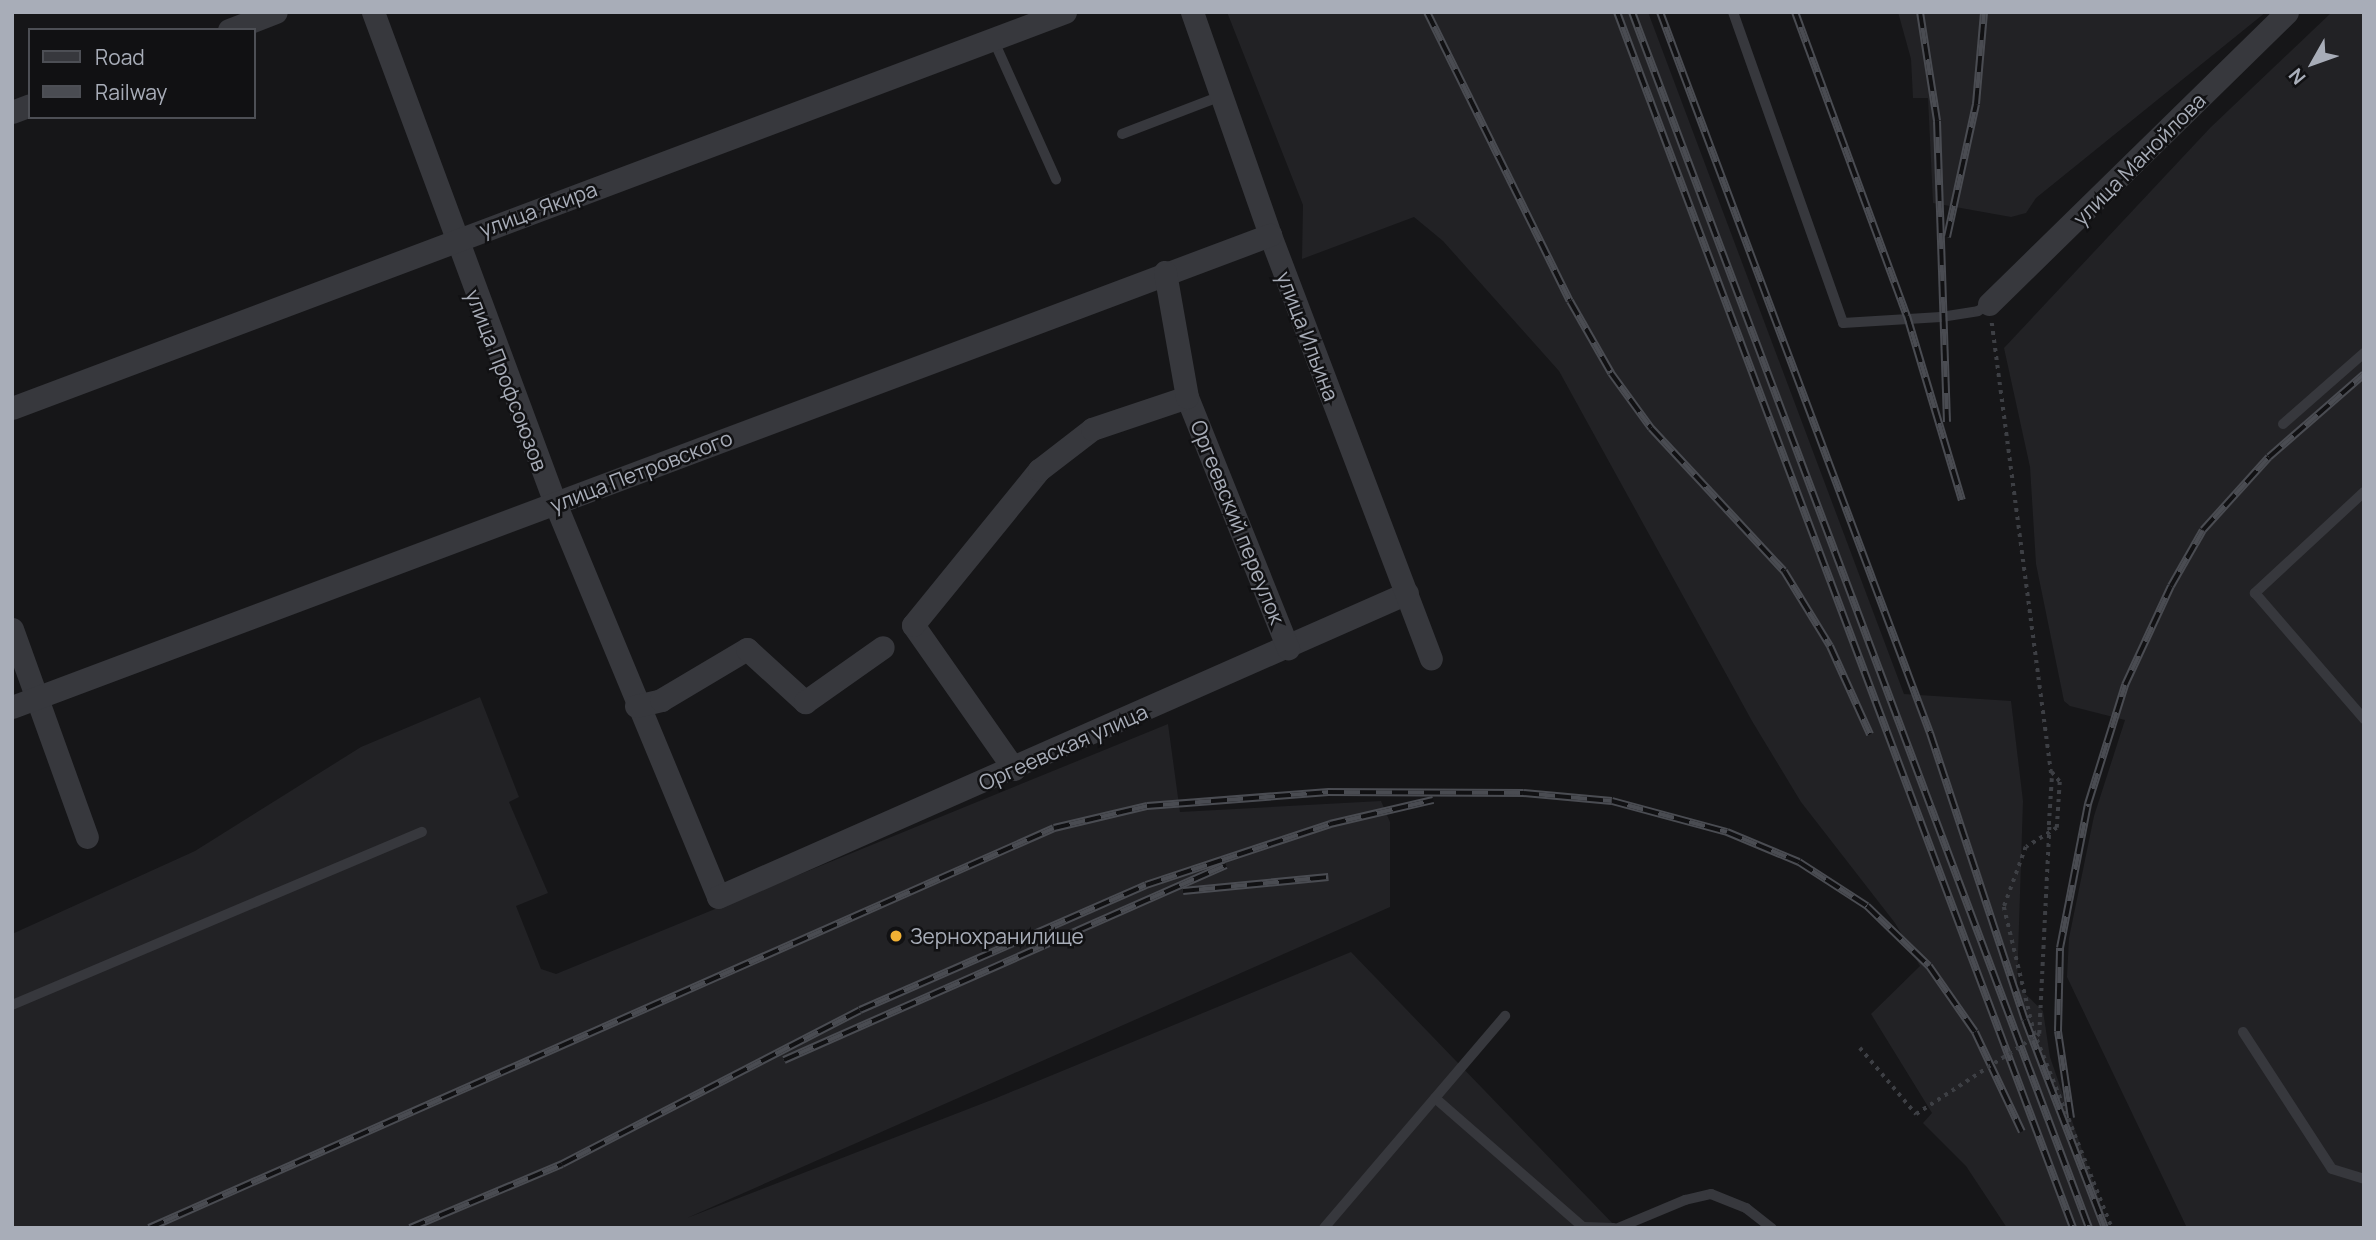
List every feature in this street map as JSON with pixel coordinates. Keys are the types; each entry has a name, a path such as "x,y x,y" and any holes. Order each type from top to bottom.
{"street":[{"path":"234,28 276,12"},
{"name":"улица Профсоюзов","path":"373,12 454,240 555,503 636,706 719,897"},
{"name":"улица Якира","path":"12,408 1065,12"},
{"name":"улица Ильина","path":"1192,12 1270,235 1431,658"},
{"name":"улица Манойлова","path":"1989,304 2287,12"},
{"name":"улица Петровского","path":"12,707 1165,272 1270,235"},
{"name":"Оргеевский переулок","path":"1165,272 1188,397 1288,648"},
{"name":"Оргеевский переулок","path":"1014,769 913,625 1039,470 1092,429 1188,397"},
{"name":"Оргеевская улица","path":"719,897 1288,648 1406,593"},
{"path":"12,629 87,837"},
{"path":"636,706 661,700 747,649 805,702 883,647"}],"lane":[{"path":"1733,12 1843,323 1941,317 1978,311 1989,304"},
{"path":"993,39 1056,179"},
{"path":"1122,134 1221,96"},
{"path":"2283,424 2364,353"},
{"path":"2364,492 2255,593 2364,719"},
{"path":"12,1005 422,832"},
{"path":"1324,1228 1505,1016"},
{"path":"2243,1032 2332,1169 2364,1179"},
{"path":"1435,1098 1583,1227 1616,1228 1685,1200 1711,1194 1746,1208 1772,1228"}],"path":[{"path":"1860,1048 1916,1114 2039,1034 2051,770 1989,304"},
{"path":"2051,770 2060,782 2057,828 2026,847 2004,907 2034,1032 2112,1228"}],"shaded area":[{"path":"1227,12 1648,12 1904,694 2011,701 2023,801 2017,986 2043,1011 2050,1057 2109,1228 2007,1228 1966,1166 1923,1123 1932,1113 1871,1014 1920,966 1895,923 1801,802 1752,721 1559,371 1443,241 1414,217 1302,259 1303,205"},
{"path":"1898,12 2266,12 2036,198 2026,213 2011,217 1933,203 1928,98 1913,98 1911,59"},
{"path":"2332,12 2364,12 2364,1228 2187,1228 2067,977 2069,938 2094,816 2125,720 2070,706 2064,701 2036,564 2030,467 2004,348 2210,128"},
{"path":"480,697 519,797 509,802 548,893 516,906 541,969 556,974 1168,724 1180,812 1381,801 1390,822 1390,907 687,1218 994,1099 1351,952 1617,1228 12,1228 12,934 195,851 361,747"}],"railway":[{"path":"1427,12 1570,301 1611,373 1651,428 1784,571 1830,646 1870,734"},
{"path":"1617,12 2073,1228"},
{"path":"1632,12 2089,1228"},
{"path":"1660,12 1930,733 2025,1020 2105,1228"},
{"path":"1795,12 1907,316 1962,500"},
{"path":"1920,12 1937,121 1947,422"},
{"path":"1947,237 1976,104 1984,12"},
{"path":"2071,1118 2058,1031 2060,948 2088,804 2125,685 2171,586 2203,530 2269,457 2364,374"},
{"path":"149,1228 1054,828 1147,806 1328,792 1523,793 1612,801 1727,832 1799,862 1867,906 1929,966 1975,1032 2022,1132"},
{"path":"410,1228 562,1164 860,1010 1146,885 1330,824 1433,800"},
{"path":"784,1060 1226,865"},
{"path":"1183,891 1328,877"}],"place":[{"name":"Зернохранилище","path":"896,936"}]}
